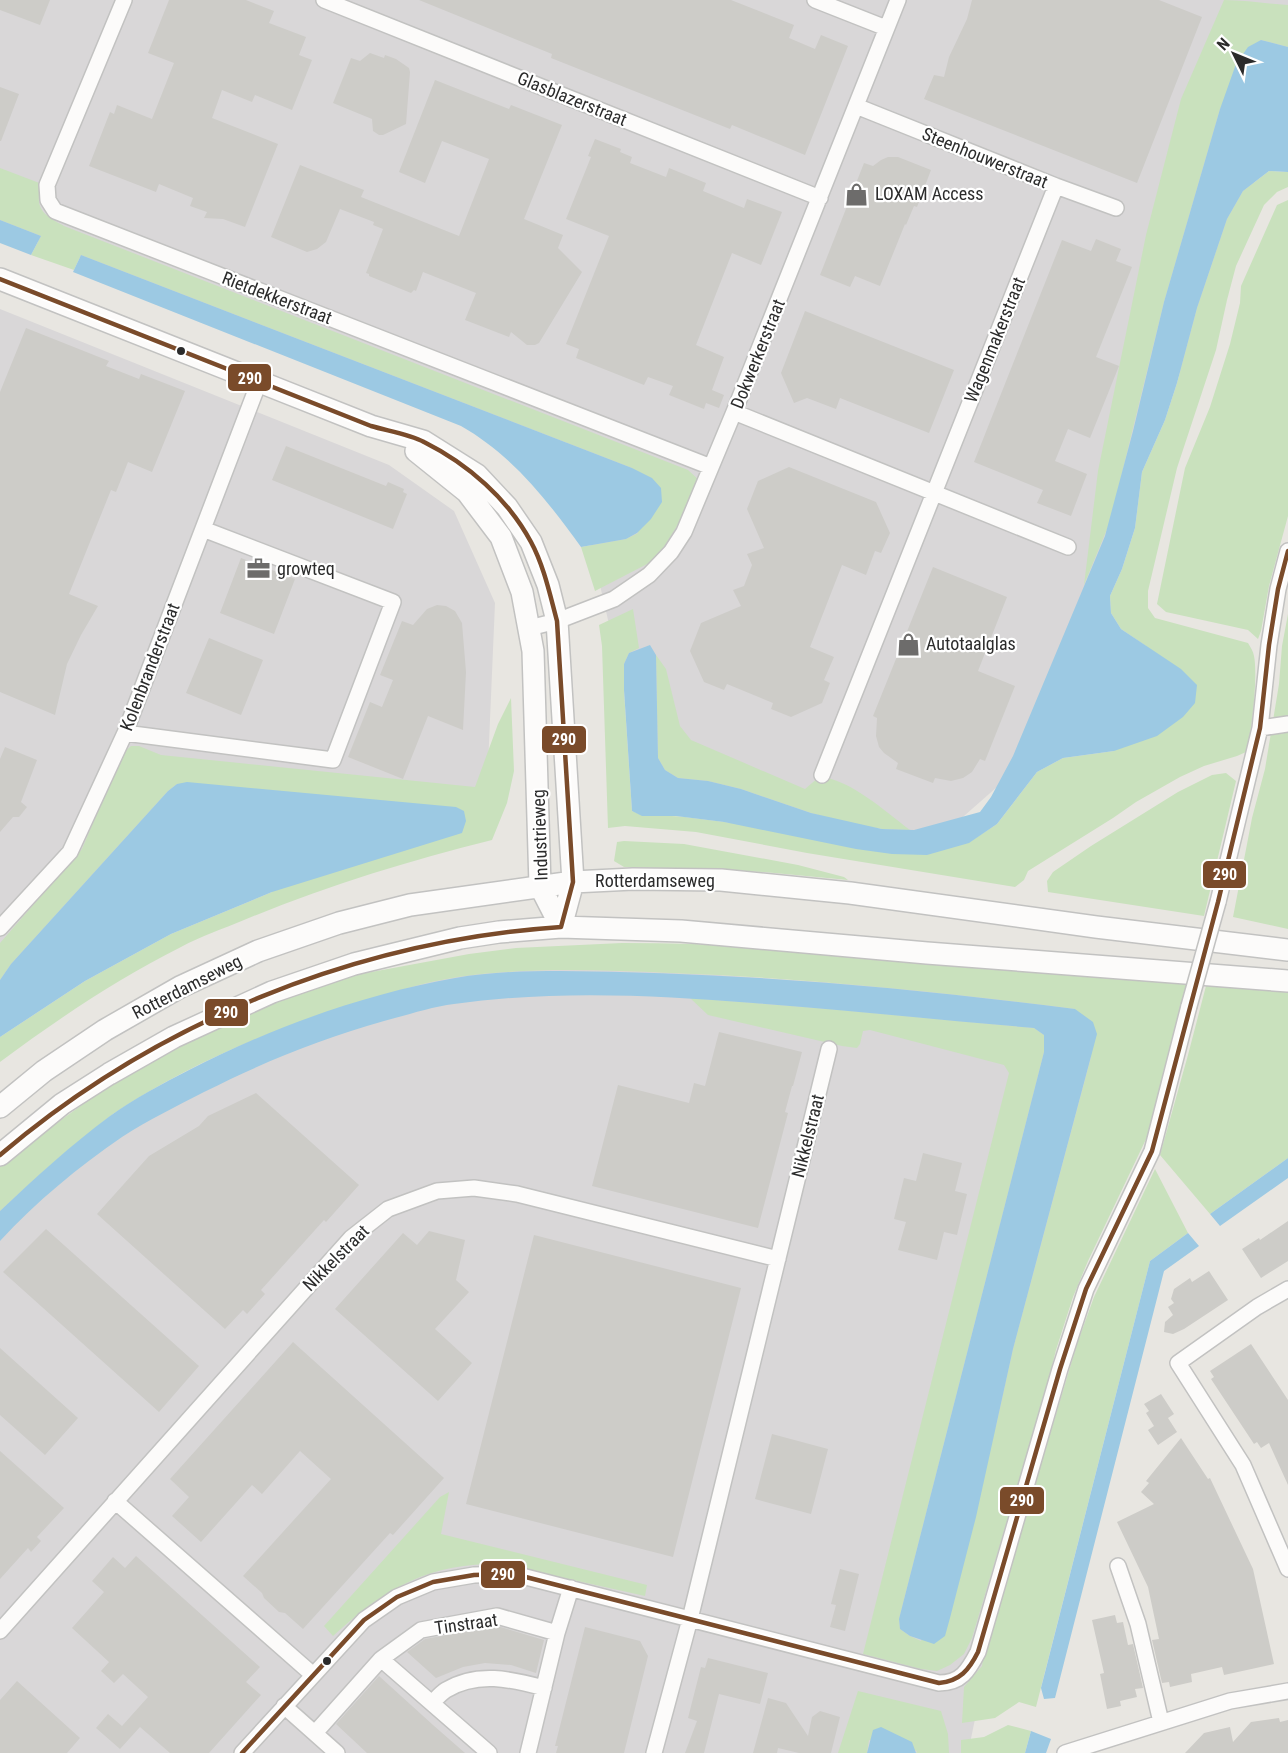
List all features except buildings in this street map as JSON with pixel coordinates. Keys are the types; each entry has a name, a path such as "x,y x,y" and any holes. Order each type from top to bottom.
{"main road":[{"name":"Industrieweg","path":"0,279 371,426 423,441 477,475 507,507 531,542 549,585 557,621 573,882 561,927"},
{"name":"Industrieweg","path":"371,426 417,452 467,492 501,537 522,592 533,651 540,886 561,927"},
{"name":"Rotterdamseweg","path":"0,1107 44,1071 105,1030 180,987 258,951 339,923 410,905 540,886 633,879 721,880 850,893 1095,927 1288,950"},
{"path":"0,1155 62,1104 109,1074 174,1037 272,992 354,964 460,938 499,932 561,927 681,931 1288,981"}],"street":[{"name":"Rietdekkerstraat","path":"124,0 47,184 48,200 55,211 711,468"},
{"name":"Glasblazerstraat","path":"324,0 820,198"},
{"path":"815,0 886,28"},
{"name":"Dokwerkerstraat","path":"529,628 557,621 614,599 649,575 671,552 684,532 898,0"},
{"name":"Steenhouwerstraat","path":"855,106 1116,208"},
{"name":"Wagenmakerstraat","path":"822,775 1056,186"},
{"name":"Kolenbranderstraat","path":"0,928 70,852 124,733 259,382"},
{"path":"734,412 1068,547"},
{"path":"124,733 333,760 393,602 203,530"},
{"path":"242,1753 312,1674 364,1620 397,1597 434,1582 474,1575 514,1574 939,1683 951,1683 959,1679 978,1652 1060,1369 1086,1289 1152,1151 1218,902 1260,728 1269,645 1278,589 1288,551"},
{"path":"1260,728 1288,724"},
{"name":"Nikkelstraat","path":"690,1619 829,1048"},
{"name":"Nikkelstraat","path":"0,1631 351,1238 388,1209 437,1191 474,1188 517,1194 778,1259"},
{"path":"1288,1289 1257,1306 1178,1363 1243,1465 1288,1569"},
{"path":"115,1501 312,1674"},
{"path":"1118,1566 1138,1624 1161,1722"},
{"path":"528,1753 557,1633 571,1588"},
{"name":"Tinstraat","path":"315,1733 381,1659 421,1630 497,1616 557,1633"},
{"path":"654,1753 690,1619"},
{"path":"381,1659 489,1753"},
{"path":"432,1703 445,1691 467,1681 491,1678 511,1679 544,1688"},
{"path":"1065,1753 1230,1701 1288,1692"},
{"path":"284,1706 337,1753"}],"shaded area":[{"path":"0,0 1288,0 1288,95 1030,758 939,838 647,788 567,443 0,227"},
{"path":"0,309 389,465 454,511 495,603 486,813 0,980"},
{"path":"483,959 1103,1001 1112,1056 968,1753 0,1753 0,1200 299,1006"}],"green space":[{"path":"1224,0 1288,5 1288,47 1261,40 1220,109 1164,302 1110,522 1084,585 1098,471 1146,235 1181,99"},
{"path":"0,168 42,184 39,200 42,210 64,226 688,470 700,481 690,505 653,561 595,591 581,547 626,539 638,533 632,468 81,255 74,270 31,255 41,236 0,220"},
{"path":"1269,171 1288,172 1288,187 1277,192 1264,205 1236,266 1216,350 1177,468 1148,591 1148,608 1155,618 1248,643 1254,656 1255,690 1246,752 1204,766 1136,802 1028,871 1024,880 1015,887 807,853 696,832 625,826 608,828 602,646 599,625 633,609 639,648 629,653 624,664 624,691 632,811 638,813 791,829 968,843 997,824 1037,772 1063,758 1114,751 1146,646 1121,629 1111,613 1110,596 1122,569 1135,528 1142,472 1165,420 1197,308 1227,219 1243,191"},
{"path":"1288,200 1288,516 1269,586 1258,639 1248,630 1166,612 1157,604 1185,468 1210,407 1230,344 1240,303 1241,286 1277,205"},
{"path":"1288,614 1288,929 1233,917 1252,818 1265,769"},
{"path":"656,655 666,669 680,726 691,740 805,789 819,777 842,783 867,797 910,830 882,829 852,824 811,813 741,789 708,781 678,778 665,770 658,758"},
{"path":"511,698 514,771 507,803 492,840 335,886 196,939 111,986 0,1062 0,1037 85,981 171,934 272,892 177,784 168,791 11,964 0,980 0,943 82,849 122,754 131,746 139,746 161,755 475,787 498,724"},
{"path":"1226,773 1236,781 1204,916 1048,892 1047,881 1053,872 1091,846 1178,792 1212,775"},
{"path":"617,842 684,844 798,865 848,880 764,872 624,867 614,861"},
{"path":"622,943 835,951 1188,983 1148,1135 1073,1297 972,1638 964,1654 950,1665 937,1671 863,1654 1009,1073 1004,1065 870,1030 863,1031 857,1048 708,1015 690,998 1034,1028 1044,1035 1044,1052 899,1619 900,1629 921,1641 996,1426 1013,1349 1091,1057 1075,1009 873,986 721,975 563,970 510,972 445,979 395,992 294,1024 262,1036 171,1079 109,1117 50,1165 0,1211 0,1167 97,1094 185,1042 236,1017 328,980 469,954 516,948"},
{"path":"1207,982 1288,990 1288,1158 1210,1214 1160,1155"},
{"path":"1155,1169 1188,1233 1150,1261 1036,1707 1019,1702 995,1718 962,1723 964,1687 982,1666 1077,1344 1094,1297"},
{"path":"449,1492 441,1534 647,1585 645,1596 513,1566 487,1564 464,1566 422,1576 403,1585 368,1607 333,1636 324,1626 440,1497"},
{"path":"858,1691 941,1711 948,1734 949,1753 916,1753 917,1751 869,1740 867,1753 838,1753"},
{"path":"1008,1725 1031,1731 1025,1753 961,1753 961,1740 984,1737"}],"water":[{"path":"1261,40 1288,47 1288,172 1269,171 1243,191 1227,219 1197,308 1165,420 1142,472 1135,528 1122,569 1110,596 1111,613 1121,629 1181,669 1197,685 1195,703 1183,717 1157,736 1114,751 1063,758 1037,772 997,824 969,843 927,855 892,854 856,849 724,822 676,816 642,816 632,811 624,664 629,653 650,645 656,655 658,758 665,770 678,778 708,781 741,789 811,813 882,829 914,830 980,812 991,797 1013,756 1105,536 1164,302 1220,109 1236,64 1248,47"},
{"path":"0,220 41,236 31,255 0,243"},
{"path":"81,255 632,468 652,478 661,488 662,502 651,519 637,533 626,539 581,547 527,480 496,451 461,426 73,272"},
{"path":"187,782 456,807 464,811 466,821 462,833 272,892 171,934 85,981 0,1037 0,980 11,964 168,791 177,784"},
{"path":"507,972 689,974 818,982 947,994 1075,1009 1093,1022 1097,1034 1013,1349 976,1517 945,1636 934,1644 910,1636 900,1629 899,1619 1044,1052 1044,1035 1034,1028 716,1000 641,996 528,997 437,1007 337,1035 292,1052 226,1081 163,1113 89,1160 43,1199 0,1241 0,1211 67,1150 129,1103 220,1055 319,1014 387,993 468,976"},
{"path":"1288,1158 1288,1178 1220,1226 1210,1214"},
{"path":"1188,1233 1199,1246 1164,1271 1055,1698 1044,1699 1041,1688 1150,1261"},
{"path":"881,1727 912,1742 916,1753 867,1753 873,1730"},
{"path":"1031,1731 1051,1739 1046,1753 1025,1753"}],"transit line":[{"name":"290","path":"0,279 371,426 418,439 456,461 499,497 522,526 536,551 557,621 573,882 561,927 484,935 409,950 335,970 262,996 192,1028 125,1065 60,1108 0,1155"},
{"name":"290","path":"242,1753 364,1620 397,1597 433,1582 474,1575 514,1574 939,1683 953,1680 963,1674 978,1652 1060,1369 1086,1289 1152,1151 1218,902 1260,728 1269,645 1278,589 1288,551"}],"place":[{"name":"LOXAM Access","path":"857,194"},
{"name":"growteq","path":"259,569"},
{"name":"Autotaalglas","path":"908,644"}]}
